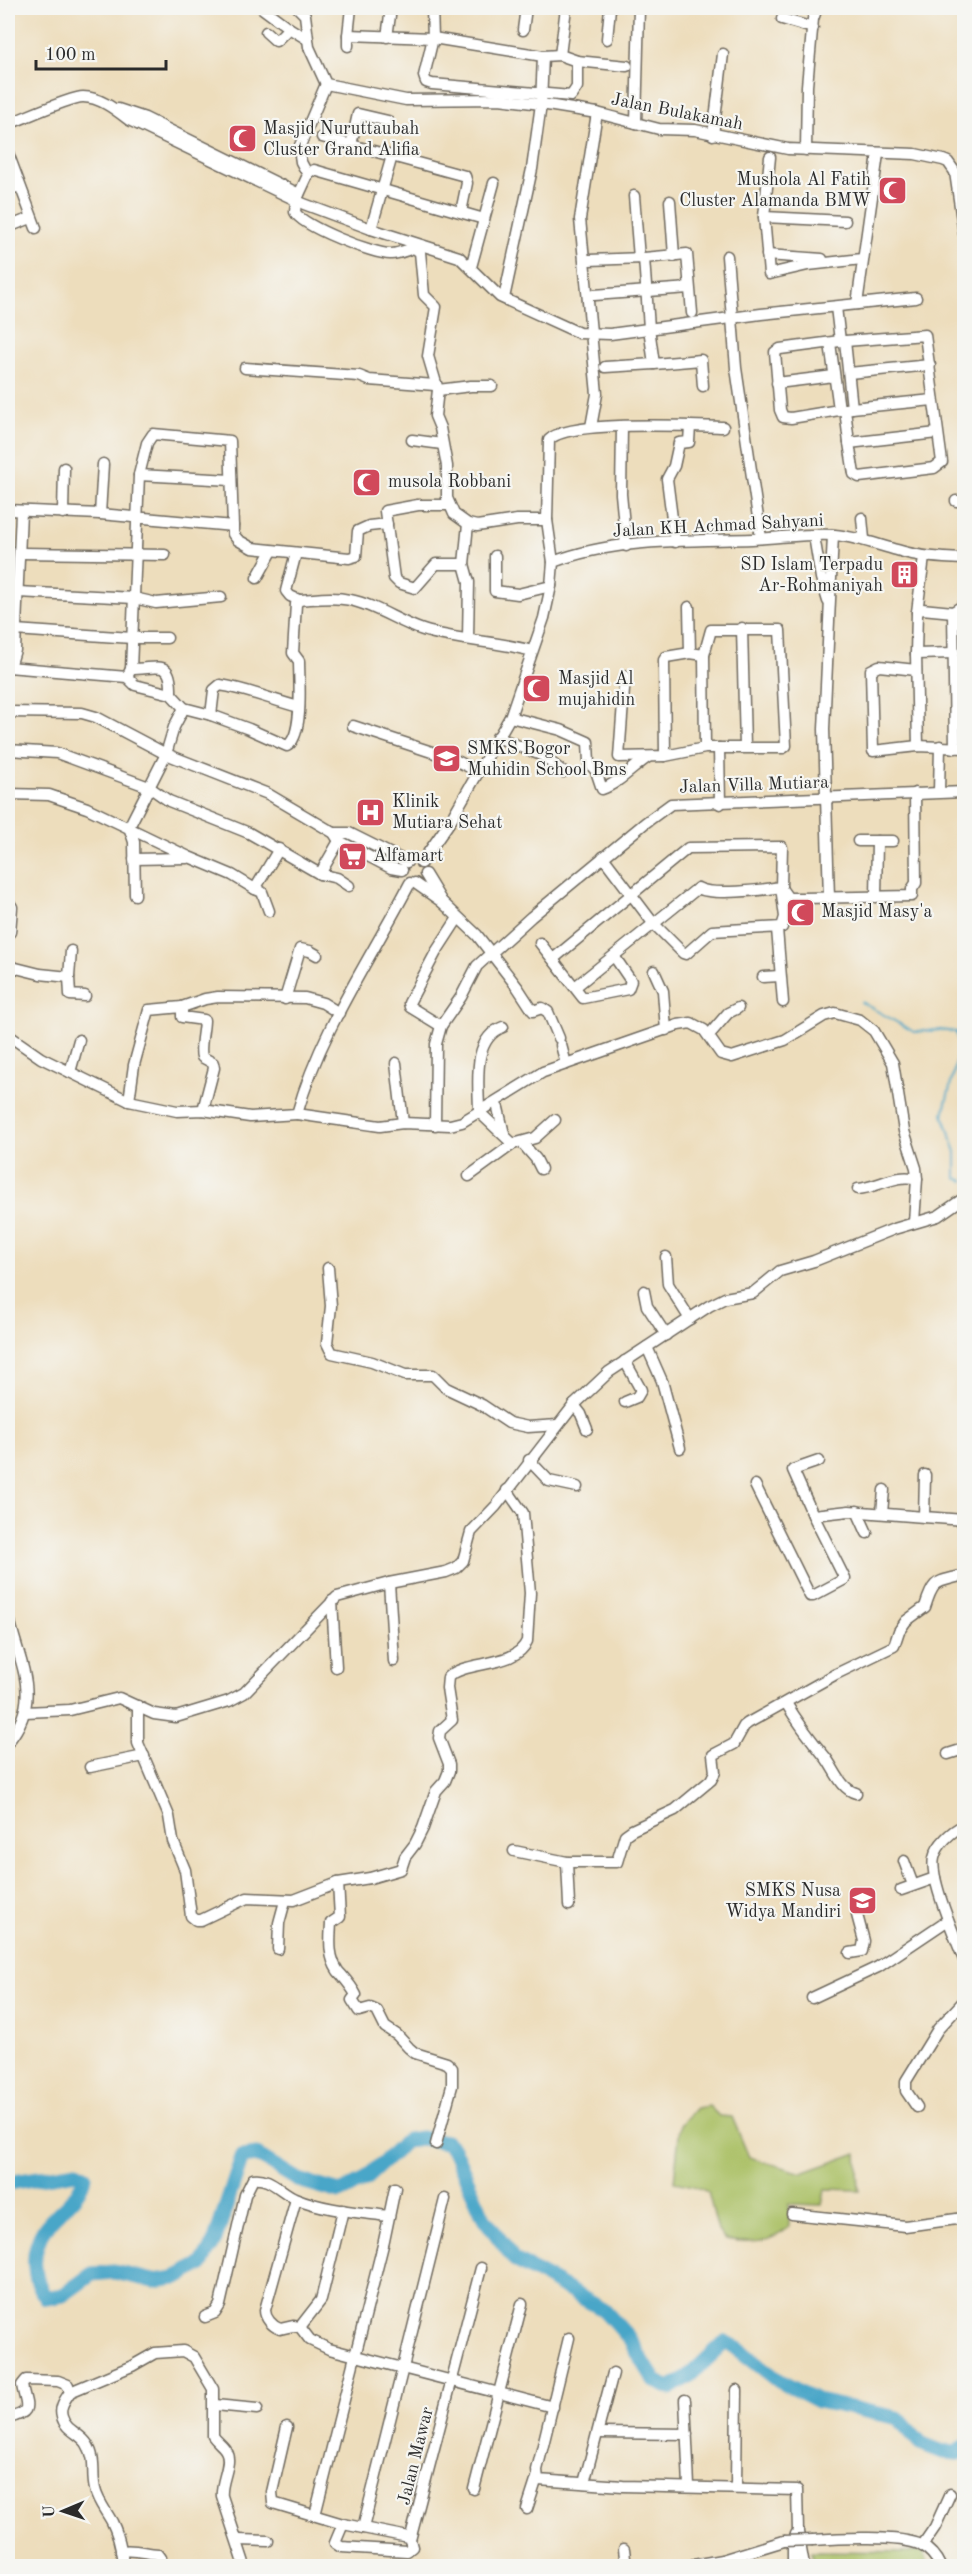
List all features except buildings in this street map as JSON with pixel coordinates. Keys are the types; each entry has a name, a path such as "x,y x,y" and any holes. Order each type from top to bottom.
{"street":[{"path":"262,8 308,39"},
{"path":"298,8 305,15 308,39 326,84 299,148 301,162 308,175 294,207 297,216 348,241 386,254 414,248 420,252 424,295 436,307 428,356 437,387 435,416 440,428 447,466 446,487 449,505 454,514 468,524 483,526 517,520 547,520"},
{"path":"351,8 348,40 387,37 433,38 543,56 560,55 577,62 627,66"},
{"path":"387,37 391,8"},
{"path":"432,8 433,38 424,76 426,82 540,99 572,96 577,87 577,62"},
{"path":"523,30 526,8"},
{"path":"560,55 567,8"},
{"path":"607,39 609,8"},
{"path":"636,123 639,8"},
{"path":"806,150 807,86 817,8"},
{"path":"782,19 813,28"},
{"path":"266,32 276,41 289,28"},
{"path":"712,135 723,54"},
{"path":"504,298 532,169 543,56"},
{"name":"Jalan Bulakamah","path":"326,84 406,100 540,99 659,129 685,129 806,150 915,154 948,162 955,172 964,234"},
{"path":"8,124 82,97 132,112 298,197 371,229 459,257 484,283 504,298 579,333 610,334 916,298"},
{"path":"591,427 597,394 580,219 597,113"},
{"path":"351,145 358,114 388,121"},
{"path":"322,137 465,176 467,183 461,212"},
{"path":"8,153 34,223 8,227"},
{"path":"857,304 878,154"},
{"path":"371,229 392,156"},
{"path":"770,157 764,217 769,274 808,265 862,259"},
{"path":"314,170 484,219"},
{"path":"471,267 494,183"},
{"path":"8,190 19,186"},
{"path":"634,196 654,364"},
{"path":"670,201 674,256"},
{"path":"764,217 845,221"},
{"path":"589,260 687,254 692,313"},
{"path":"767,255 843,261"},
{"path":"727,256 738,385 761,538"},
{"path":"594,295 689,288"},
{"path":"836,307 838,342 834,376 845,409 853,469 856,476 939,465 942,462 927,338 922,334 838,342 777,350 774,357 780,410 783,417 791,418 845,409 933,400"},
{"path":"838,342 849,373 845,409"},
{"path":"605,367 701,360 703,387"},
{"path":"849,373 930,365"},
{"path":"245,368 359,376 369,380 437,387 492,386"},
{"path":"777,383 834,376"},
{"path":"675,542 667,478 674,466 679,443 689,442 690,426"},
{"path":"297,1114 313,1067 339,1013 413,883 421,880 423,869 448,823 510,717 544,618 551,586 553,562 547,520 549,440 555,435 591,427 723,428"},
{"path":"622,427 621,494 626,546"},
{"path":"849,443 938,433"},
{"path":"299,600 296,604 293,653 299,661 299,707 292,743 287,746 210,715 184,708 171,694 135,685 129,673 139,519 139,475 147,443 153,434 230,441 233,534 243,545 272,551 349,558 356,556 358,531 369,526 387,524"},
{"path":"412,440 442,444"},
{"path":"100,514 103,464"},
{"path":"63,513 64,468"},
{"path":"139,475 231,480"},
{"path":"449,505 417,506 385,511 394,578 399,583 416,588 436,564 464,564"},
{"path":"8,510 100,514 232,526"},
{"path":"21,512 15,650 9,667 129,673 164,668 172,675 171,694"},
{"path":"862,518 864,539"},
{"path":"468,524 464,564 469,582 468,639"},
{"path":"829,898 824,729 833,535"},
{"name":"Jalan KH Achmad Sahyani","path":"553,562 570,555 626,546 833,535 864,539 897,551 924,557 964,559"},
{"path":"814,536 821,578 829,604"},
{"path":"257,578 272,551"},
{"path":"20,553 165,555"},
{"path":"296,553 286,591 290,596 299,600 328,597 350,600 423,630 503,643 532,651"},
{"path":"495,556 493,588 495,591 520,594 551,586"},
{"path":"918,746 915,654 917,612 924,557"},
{"path":"18,592 134,598 156,603 221,597"},
{"path":"917,612 929,609 953,612 964,605"},
{"path":"689,607 690,653"},
{"path":"916,670 879,666 871,670 873,752 918,746 960,748 954,653 959,639 953,612"},
{"path":"742,628 745,747"},
{"path":"625,676 619,757 665,756 705,748 783,748 786,746 782,635 778,629 711,629 704,655 705,748"},
{"path":"15,630 132,638 167,638"},
{"path":"665,756 664,660 671,656 690,653 704,655"},
{"path":"915,654 954,653"},
{"path":"210,715 214,690 220,685 238,688 299,707"},
{"path":"135,895 134,842 129,827 166,754 174,727 184,708"},
{"path":"8,712 82,713 96,717 166,754 268,794 337,837"},
{"path":"510,717 561,730 588,742 589,763 596,771 602,789 610,786 648,757"},
{"path":"353,726 453,759 477,771"},
{"path":"497,736 543,756 563,772"},
{"path":"939,792 940,746"},
{"path":"719,748 720,804"},
{"path":"8,750 57,753 149,787 169,801 237,827 320,874 337,878 350,886"},
{"name":"Jalan Villa Mutiara","path":"441,1026 461,997 477,966 490,953 603,857 671,804 720,804 964,792"},
{"path":"782,889 788,898 912,896 912,889 916,882 915,793"},
{"path":"8,794 58,797 129,827 189,857 232,875 262,892 269,911"},
{"path":"320,874 337,837 350,833 404,866"},
{"path":"858,841 893,840"},
{"path":"876,897 877,841"},
{"path":"553,959 631,893 688,848 782,847 785,917 782,927 712,931 689,951 683,953 653,923 631,893 603,857"},
{"path":"255,889 279,849"},
{"path":"134,859 189,857"},
{"path":"404,866 414,860 423,869 442,902"},
{"path":"404,866 405,880 442,902 477,935 533,1011 542,1008 548,1012 566,1064"},
{"path":"575,987 698,888 712,892 782,889"},
{"path":"8,901 12,907 10,932"},
{"path":"435,1125 435,1051 441,1026 411,1007 410,1003 436,952 458,918"},
{"path":"777,928 783,1002"},
{"path":"540,943 583,998 628,989 631,981 614,957"},
{"path":"285,999 300,949 317,955"},
{"path":"71,951 70,995 85,996"},
{"path":"8,966 40,974 69,977"},
{"path":"654,971 663,991 666,1030"},
{"path":"763,977 780,976"},
{"path":"129,1101 134,1065 149,1010 182,1007 218,997 298,998 323,1003 339,1013"},
{"path":"182,1007 182,1017 204,1020 204,1039 200,1051 202,1057 213,1063 214,1068 203,1110"},
{"path":"709,1035 728,1013 738,1008"},
{"path":"483,1114 543,1072 678,1025 691,1023 709,1035 721,1054 732,1057 785,1040 824,1016 835,1013 860,1020 874,1031 893,1063 904,1131 917,1179 914,1222"},
{"path":"503,1027 489,1036 481,1051 479,1062 483,1114 538,1164 536,1138"},
{"path":"8,1035 41,1058 129,1101 177,1111 203,1110 250,1117 297,1114 380,1126 402,1123 435,1125 462,1122 498,1108 540,1080"},
{"path":"70,1072 79,1040"},
{"path":"396,1063 402,1123"},
{"path":"498,1108 513,1141"},
{"path":"469,1176 513,1141 536,1138 555,1120"},
{"path":"858,1188 870,1187 905,1175 917,1179"},
{"path":"25,1713 69,1710 119,1698 154,1714 176,1717 229,1701 244,1693 342,1594 456,1568 463,1561 471,1532 529,1460 574,1405 596,1383 625,1361 725,1298 753,1293 780,1271 814,1261 914,1222 938,1216 964,1198"},
{"path":"666,1257 668,1284 690,1319"},
{"path":"328,1268 331,1306 327,1343 332,1353 372,1362 405,1375 433,1376 446,1388 482,1405 509,1423 528,1426 558,1425"},
{"path":"644,1291 647,1306 666,1335"},
{"path":"646,1347 662,1381 680,1448"},
{"path":"625,1361 641,1390 637,1396 626,1402"},
{"path":"574,1405 581,1414 587,1429"},
{"path":"529,1460 549,1481 577,1487"},
{"path":"754,1485 810,1596 813,1596 845,1579 793,1470 819,1461"},
{"path":"924,1517 925,1475"},
{"path":"138,1706 138,1743 169,1816 173,1841 185,1870 191,1916 195,1920 201,1920 247,1898 285,1901 338,1882 370,1878 401,1869 405,1857 411,1852 423,1828 436,1791 445,1781 449,1771 449,1764 439,1738 440,1731 452,1720 447,1688 448,1677 461,1669 499,1661 525,1645 530,1593 523,1513 507,1490"},
{"path":"882,1513 884,1490"},
{"path":"813,1515 857,1511 964,1520"},
{"path":"857,1511 867,1533"},
{"path":"514,1851 567,1862 617,1862 623,1850 625,1835 675,1810 714,1776 714,1753 735,1743 744,1726 836,1674 894,1646 899,1631 906,1621 925,1607 930,1589 934,1585 964,1575"},
{"path":"389,1582 394,1661"},
{"path":"333,1601 336,1667"},
{"path":"8,1613 9,1630 25,1672 28,1689 25,1713 8,1742"},
{"path":"786,1703 805,1735 825,1757 850,1792 856,1793"},
{"path":"948,1754 964,1749"},
{"path":"90,1767 144,1756"},
{"path":"964,1825 954,1831 934,1856 933,1866 948,1920 964,1960"},
{"path":"904,1861 913,1885"},
{"path":"567,1862 569,1905"},
{"path":"902,1890 935,1878"},
{"path":"338,1882 340,1917 331,1923 332,1958 356,1995 352,2000 356,2009 359,2011 370,2008 377,2011 385,2027 397,2035 415,2053 447,2063 452,2068 452,2086 436,2145"},
{"path":"278,1949 279,1923 285,1901"},
{"path":"857,1915 864,1941 856,1952 872,1970"},
{"path":"812,1998 872,1970 948,1920"},
{"path":"917,2107 906,2091 906,2081 938,2029 964,2001"},
{"path":"206,2317 218,2309 251,2181 263,2178 296,2199 343,2210 388,2216"},
{"path":"315,2515 384,2241 395,2188"},
{"path":"296,2199 265,2312 270,2322 278,2329 300,2327 315,2343 553,2407"},
{"path":"363,2528 405,2367 445,2199"},
{"path":"300,2327 321,2300 343,2210"},
{"path":"792,2214 905,2226 964,2218"},
{"name":"Jalan Mawar","path":"410,2540 480,2268"},
{"path":"474,2489 522,2304"},
{"path":"527,2509 537,2478 569,2338"},
{"path":"123,2566 122,2551 114,2526 94,2488 95,2469 87,2444 70,2431 62,2417 62,2405 70,2392 136,2364 155,2353 178,2350 191,2354 213,2389 215,2405 213,2436 226,2450 229,2458 221,2487 222,2496 245,2566"},
{"path":"584,2483 613,2373"},
{"path":"8,2418 20,2415 26,2410 27,2403 22,2385 26,2380 58,2381 68,2385 70,2392"},
{"path":"736,2487 737,2390"},
{"path":"685,2400 689,2486"},
{"path":"215,2405 257,2409"},
{"path":"287,2427 270,2503 410,2540 412,2547 406,2550 340,2547 335,2543 335,2539 343,2524"},
{"path":"599,2433 687,2434"},
{"path":"537,2478 541,2481 622,2486 797,2490 798,2532 804,2566"},
{"path":"922,2546 935,2527 950,2494"},
{"path":"793,2566 793,2546 798,2532"},
{"path":"688,2566 722,2560 784,2541 874,2539 912,2542 922,2546 932,2554 940,2566"},
{"path":"238,2540 268,2541"},
{"path":"122,2551 138,2549 148,2554 158,2554 162,2566"},
{"path":"624,2549 626,2566"}],"green space":[{"path":"709,2106 719,2116 732,2117 749,2157 802,2173 857,2153 859,2190 825,2189 822,2205 789,2204 789,2227 767,2240 742,2242 725,2240 718,2231 708,2192 694,2186 674,2182 680,2125 696,2108"},
{"path":"812,2551 924,2552 929,2566 814,2566"}],"waterway":[{"path":"861,1002 914,1032 939,1030 964,1033"},
{"path":"956,1033 959,1044 943,1114 956,1152 956,1178 964,1181"},
{"path":"8,2183 76,2172 84,2176 78,2191 45,2228 37,2245 35,2272 46,2298 63,2295 92,2274 114,2272 154,2281 175,2278 202,2264 215,2240 242,2157 257,2155 298,2180 340,2192 363,2181 407,2140 421,2138 446,2142 454,2150 484,2218 515,2260 604,2310 628,2337 655,2381 670,2388 688,2377 725,2342 738,2349 779,2381 818,2401 898,2418 920,2443 943,2452 958,2453 964,2447"}],"place":[{"name":"Masjid Nuruttaubah Cluster Grand Alifia","path":"242,139"},
{"name":"Mushola Al Fatih Cluster Alamanda BMW","path":"892,190"},
{"name":"musola Robbani","path":"367,482"},
{"name":"SD Islam Terpadu Ar-Rohmaniyah","path":"904,575"},
{"name":"Masjid Al mujahidin","path":"537,689"},
{"name":"SMKS Bogor Muhidin School Bms","path":"446,759"},
{"name":"Klinik Mutiara Sehat","path":"371,812"},
{"name":"Alfamart","path":"352,856"},
{"name":"Masjid Masy'a","path":"800,912"},
{"name":"SMKS Nusa Widya Mandiri","path":"862,1901"}]}
